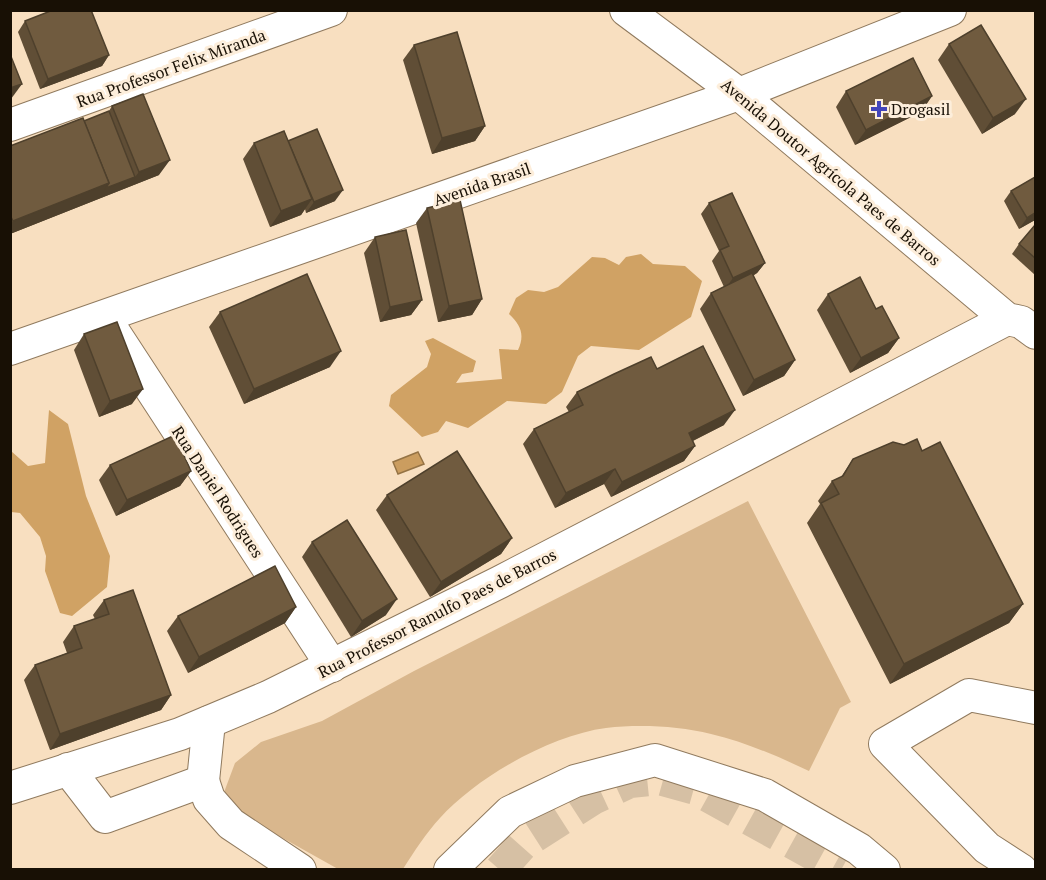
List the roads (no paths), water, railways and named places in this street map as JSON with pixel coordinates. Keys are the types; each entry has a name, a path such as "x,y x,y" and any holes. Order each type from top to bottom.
{"street":[{"name":"Rua Professor Felix Miranda","path":"10,126 331,10"},
{"name":"Avenida Doutor Agrícola Paes de Barros","path":"626,10 739,94 1025,322"},
{"name":"Avenida Brasil","path":"10,349 739,94 950,10"},
{"name":"Rua Daniel Rodrigues","path":"105,317 332,666"},
{"name":"Rua Professor Ranulfo Paes de Barros","path":"10,788 180,734 268,697 848,402 1025,322"},
{"path":"1021,870 987,848 885,744 969,695 1035,708"},
{"path":"209,722 203,781 209,799 231,824 300,870"},
{"path":"450,870 510,812 575,781 655,760 765,795 859,849 884,870"},
{"path":"68,770 105,817 203,781"}],"tunnel":[{"path":"500,870 523,844 593,799 630,782 659,779 695,789 841,870"}],"place":[{"name":"Drogasil","path":"879,109"}]}
